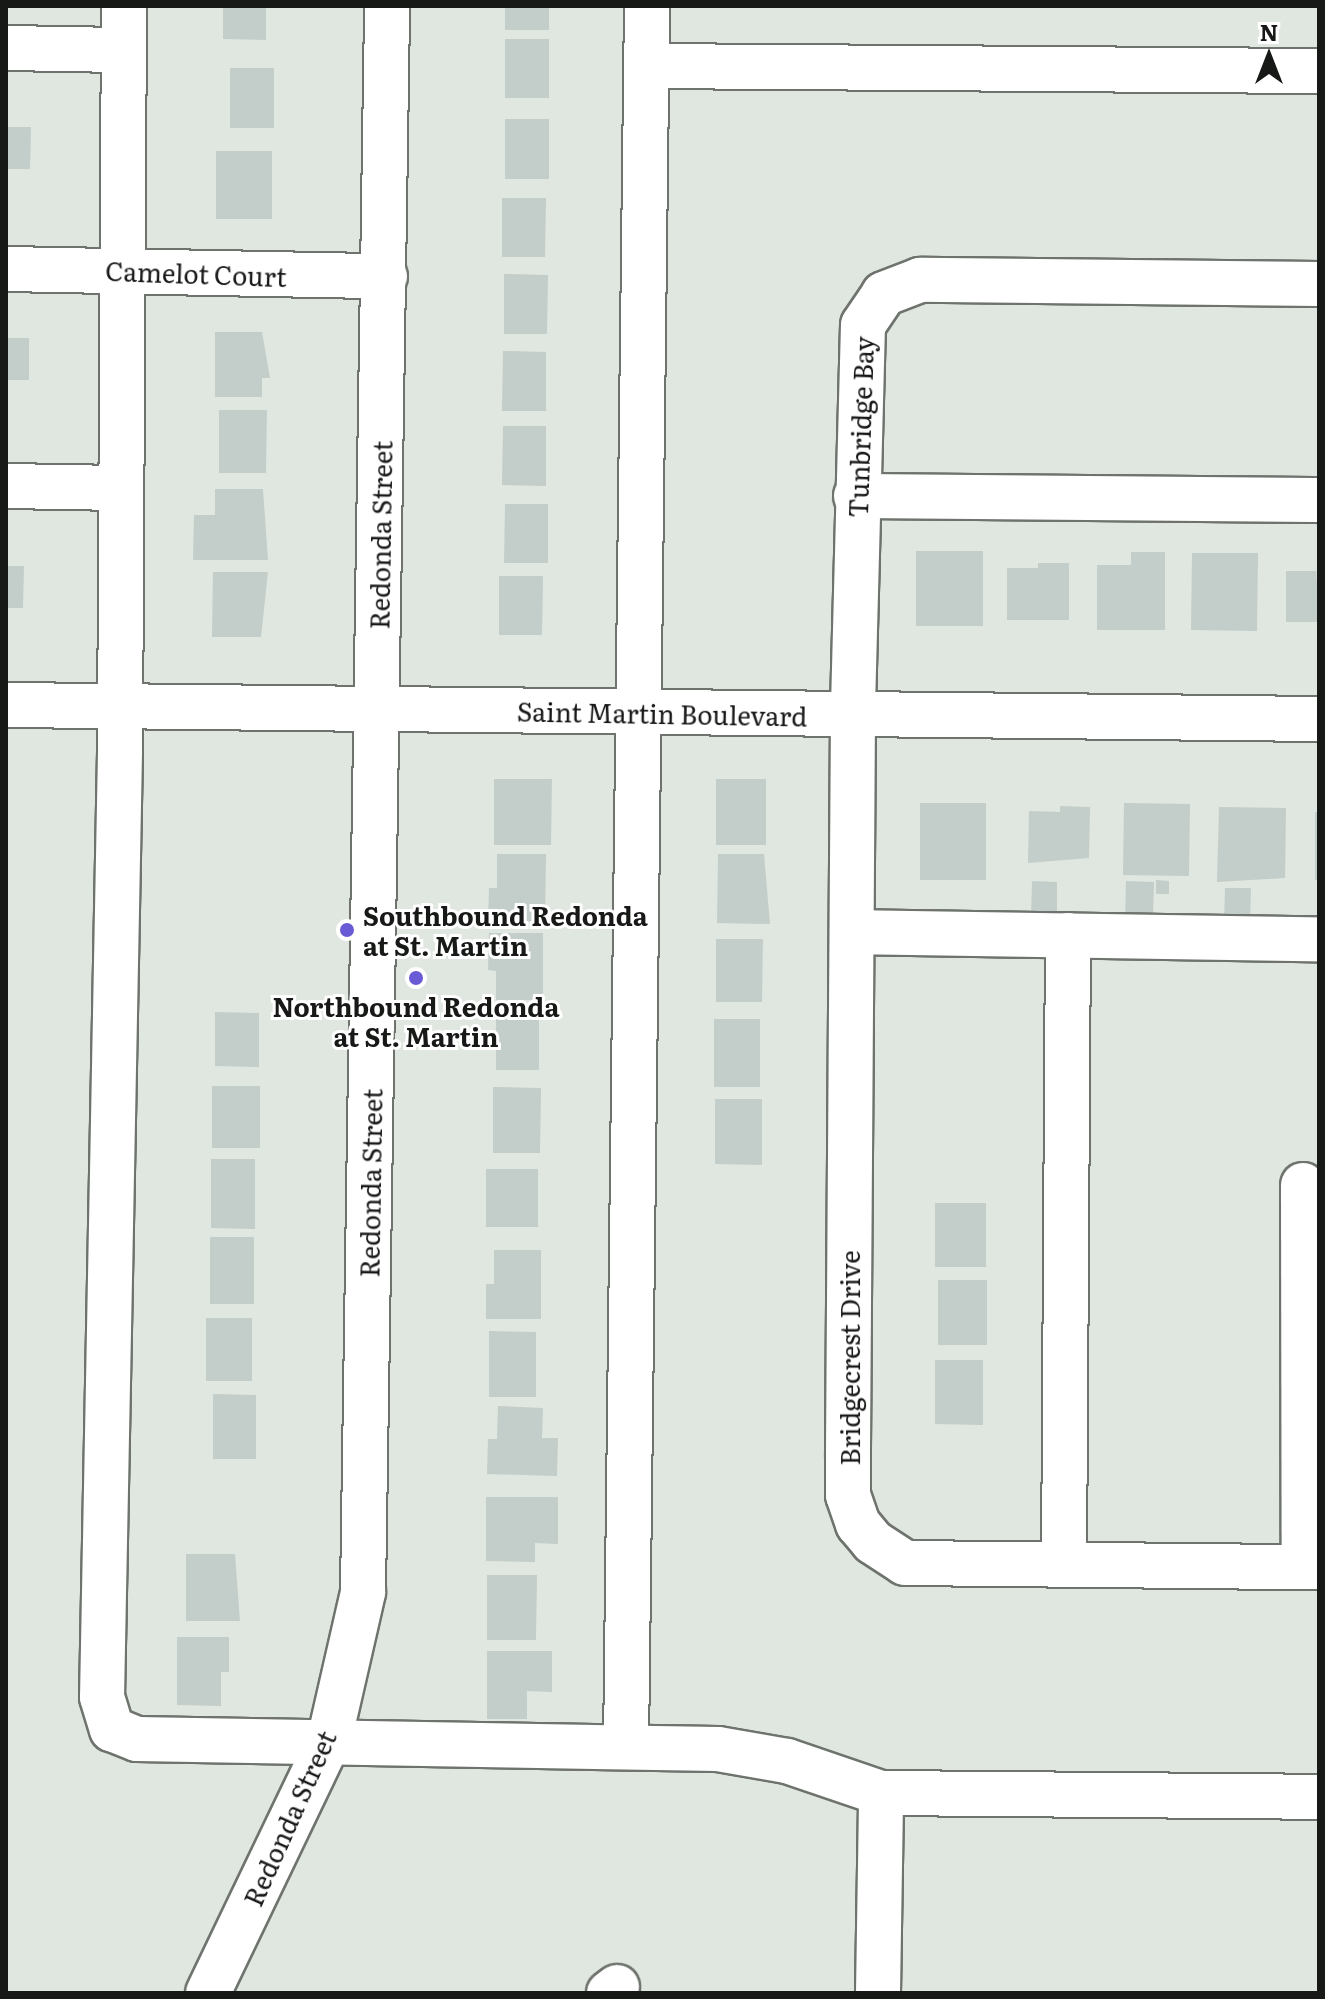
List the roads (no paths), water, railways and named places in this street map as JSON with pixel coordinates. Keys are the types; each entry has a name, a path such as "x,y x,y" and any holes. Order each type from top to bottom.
{"street":[{"path":"124,6 119,706 102,1697 112,1729 137,1739 718,1749 787,1761 881,1793 1319,1797"},
{"name":"Redonda Street","path":"208,1993 329,1741 363,1592 387,6"},
{"path":"626,1747 647,6"},
{"path":"6,48 124,50"},
{"path":"647,66 1319,71"},
{"name":"Camelot Court","path":"6,269 385,276"},
{"name":"Tunbridge Bay","path":"853,715 856,496 863,325 884,294 920,280 1319,284"},
{"path":"6,486 119,488"},
{"path":"856,496 1319,500"},
{"name":"Saint Martin Boulevard","path":"6,705 1319,719"},
{"name":"Bridgecrest Drive","path":"853,715 848,1495 858,1524 873,1542 905,1563 1312,1567"},
{"path":"853,932 1319,939"},
{"path":"1064,1565 1068,935"},
{"path":"1303,1185 1312,1567"},
{"path":"878,1993 881,1793"}],"place":[{"name":"Southbound Redonda at St. Martin","path":"347,930"},
{"name":"Northbound Redonda at St. Martin","path":"416,978"}]}
